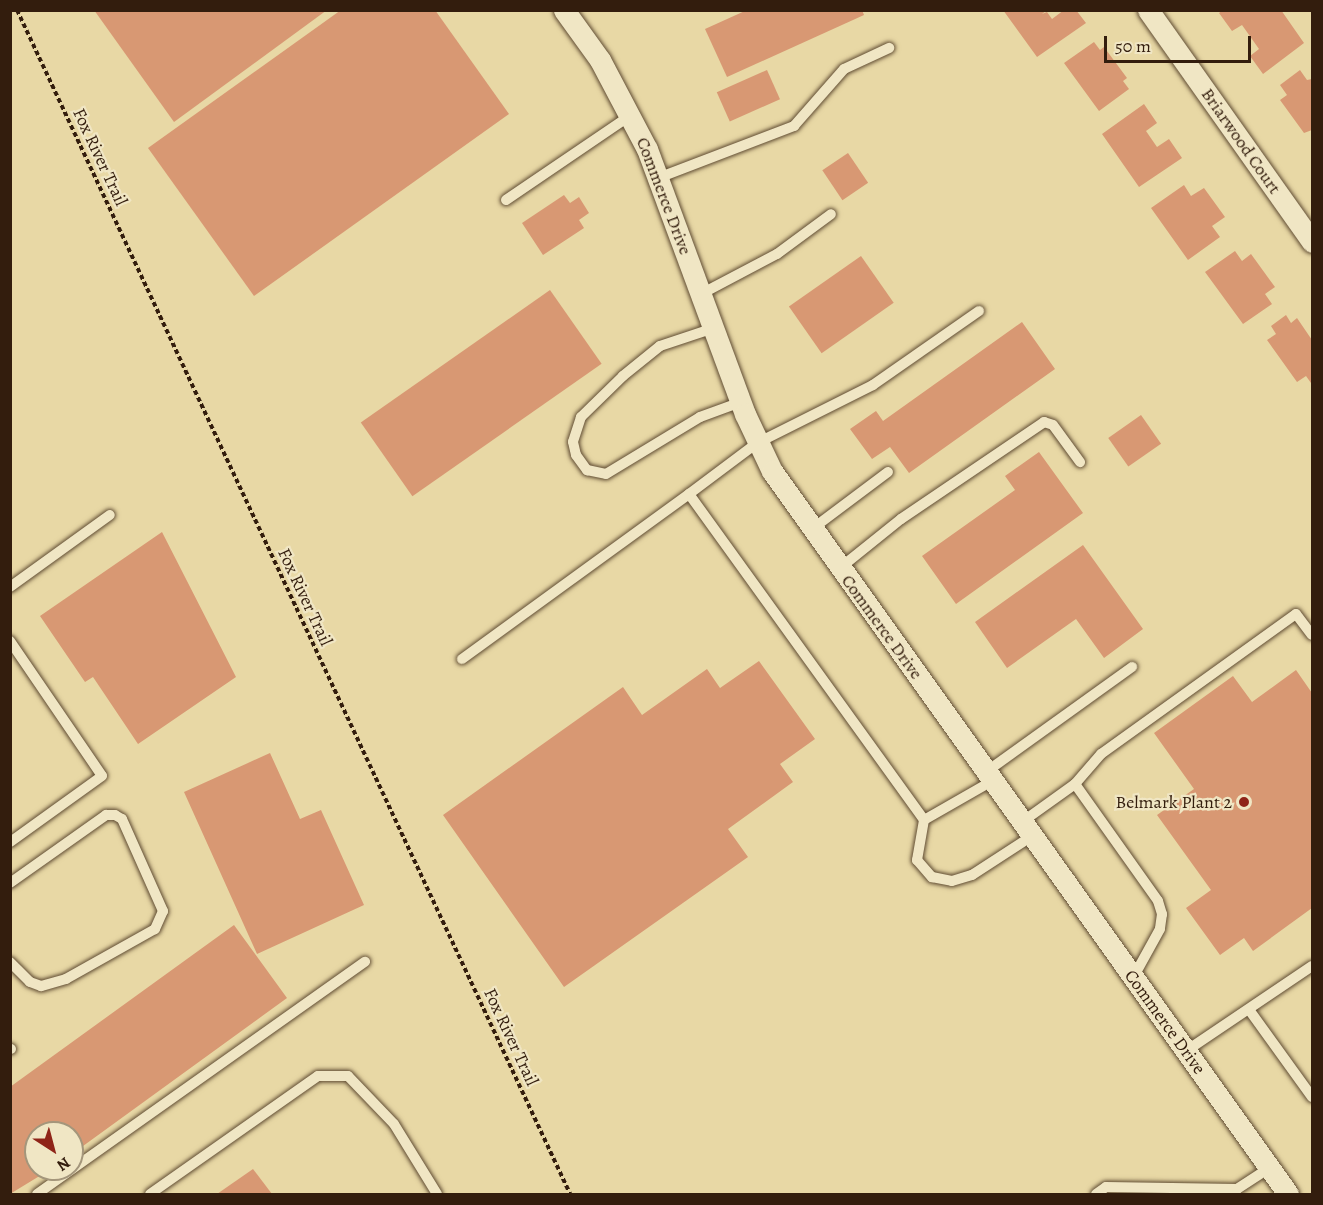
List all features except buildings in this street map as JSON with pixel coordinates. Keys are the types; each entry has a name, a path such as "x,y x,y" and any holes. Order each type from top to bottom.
{"street":[{"name":"Commerce Drive","path":"564,10 600,60 631,115 658,178 757,443 812,529 1288,1194"},
{"name":"Briarwood Court","path":"1148,10 1312,242"}],"lane":[{"path":"658,178 794,126 844,69 889,48"},
{"path":"506,200 631,115"},
{"path":"701,294 777,254 831,214"},
{"path":"462,659 757,443 873,385 979,311"},
{"path":"714,328 660,346 623,376 581,417 573,442 576,455 587,470 606,474 700,417 741,402"},
{"path":"840,568 901,519 1044,422 1053,425 1080,462"},
{"path":"812,529 888,472"},
{"path":"689,494 924,819 917,861 932,877 952,881 972,875 1027,829 1075,784 1101,754 1296,614 1312,635"},
{"path":"10,587 110,515"},
{"path":"10,641 102,776 10,842"},
{"path":"924,819 989,777 1132,667"},
{"path":"1075,784 1158,901 1162,914 1160,929 1133,978"},
{"path":"10,883 106,815 115,815 122,819 163,911 155,929 66,979 40,986 30,982 10,962"},
{"path":"37,1194 364,962"},
{"path":"1186,1051 1250,1011 1312,966"},
{"path":"1250,1011 1312,1097"},
{"path":"150,1194 318,1076 348,1076 394,1124 437,1194"},
{"path":"1096,1194 1106,1187 1237,1189 1269,1168"}],"path":[{"name":"Fox River Trail","path":"17,10 570,1194"}],"place":[{"name":"Belmark Plant 2","path":"1244,802"}]}
